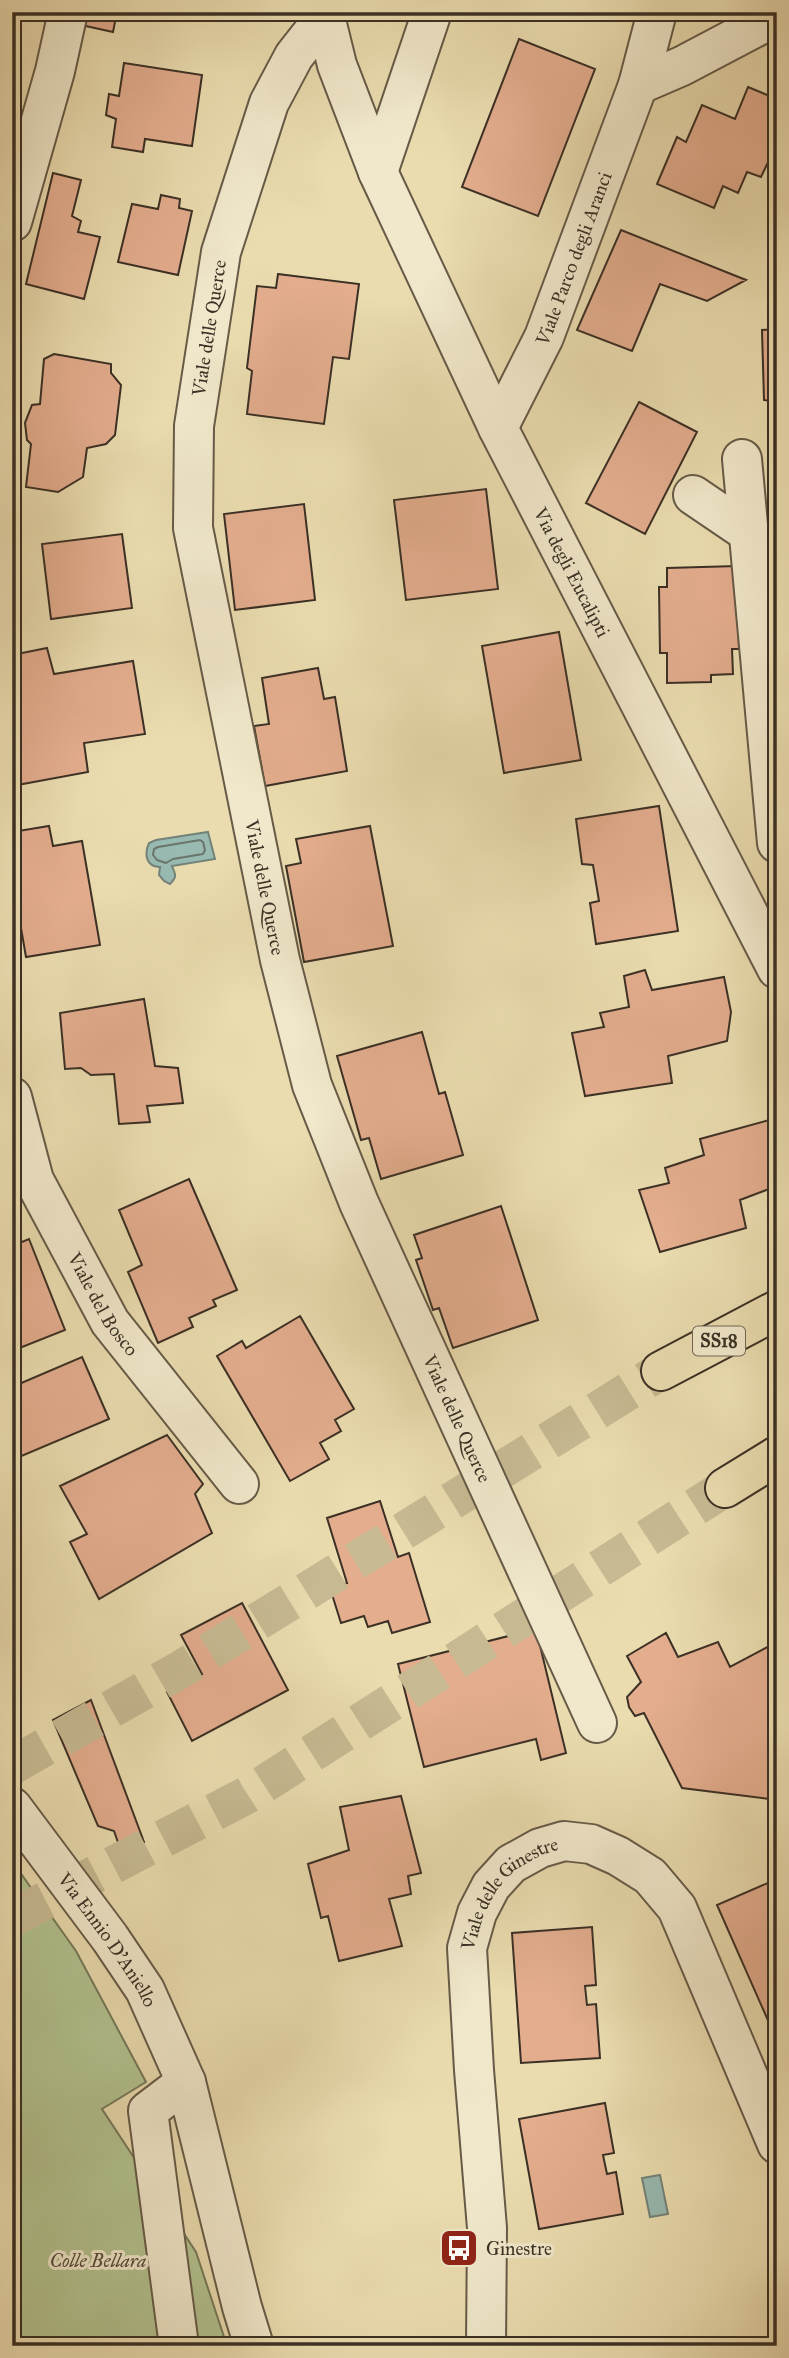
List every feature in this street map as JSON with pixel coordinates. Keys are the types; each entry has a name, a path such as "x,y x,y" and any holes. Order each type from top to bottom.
{"highway":[{"name":"SS18","path":"661,1371 777,1310"},
{"path":"725,1488 777,1456"}],"street":[{"path":"12,222 55,71 68,12"},
{"path":"378,172 432,12"},
{"name":"Viale Parco degli Aranci","path":"498,428 544,337 638,85 657,12"},
{"name":"Via degli Eucalipti","path":"324,15 337,65 378,172 498,428 777,969"},
{"name":"Viale delle Querce","path":"324,15 294,56 269,103 221,252 194,426 193,528 280,960 312,1085 359,1203 597,1723"},
{"path":"638,85 682,66 777,16"},
{"path":"742,458 749,533 765,590 777,843"},
{"path":"694,495 749,533"},
{"name":"Viale del Bosco","path":"12,1097 34,1180 110,1322 239,1485"},
{"name":"Via Ennio D'Aniello","path":"12,1807 110,1938 145,1990 186,2082 254,2346"},
{"name":"Viale delle Ginestre","path":"486,2346 487,2228 467,1948 477,1913 491,1886 511,1864 540,1848 564,1841 592,1844 618,1856 650,1877 677,1908 777,2144"},
{"path":"179,2346 148,2111 186,2082"}],"green space":[{"name":"Colle Bellara","path":"12,1861 76,1951 146,2082 102,2109 196,2252 227,2346 12,2346"}],"water":[{"path":"208,832 215,859 172,866 175,876 170,884 159,875 160,867 152,865 147,859 149,843"},
{"path":"660,2175 668,2214 650,2217 642,2178"}],"building":[{"path":"74,12 117,12 113,32 72,23"},
{"path":"519,39 595,69 538,216 462,187"},
{"path":"124,63 202,75 192,146 145,139 143,152 112,147 116,119 106,115 109,94 119,96"},
{"path":"748,87 777,99 777,158 771,156 761,177 747,172 738,193 723,186 714,208 657,184 677,137 686,142 702,105 735,119"},
{"path":"53,173 81,180 72,216 81,221 78,232 100,237 84,299 26,284"},
{"path":"161,195 180,199 179,208 192,211 178,275 118,262 132,204 158,209"},
{"path":"621,230 746,280 707,301 660,284 632,351 577,330"},
{"path":"278,274 359,284 349,359 333,357 324,424 247,414 252,371 247,368 257,286 276,288"},
{"path":"777,329 777,426 775,402 764,400 762,330"},
{"path":"54,354 111,364 111,373 121,385 115,435 106,444 87,448 83,477 58,492 26,487 31,444 27,440 25,423 32,405 40,404 44,359"},
{"path":"639,402 697,432 645,534 586,503"},
{"path":"486,489 498,589 406,600 394,500"},
{"path":"304,504 315,600 235,610 224,514"},
{"path":"122,534 132,608 51,619 42,544"},
{"path":"737,566 739,649 732,649 733,674 711,675 711,682 667,683 667,653 660,653 659,587 667,587 667,568"},
{"path":"559,632 581,760 504,773 482,646"},
{"path":"47,648 54,674 133,661 145,734 84,743 88,772 12,786 12,655"},
{"path":"318,668 324,699 335,697 347,771 265,786 254,726 269,724 262,678"},
{"path":"659,806 678,931 596,944 590,903 599,901 593,865 582,864 576,819"},
{"path":"49,826 53,846 82,841 100,945 26,957 12,876 12,832"},
{"path":"370,826 393,946 304,962 286,866 301,863 296,839"},
{"path":"645,970 652,990 724,977 731,1012 727,1041 668,1056 672,1083 585,1096 572,1033 604,1027 600,1013 629,1007 624,976"},
{"path":"144,999 155,1066 178,1068 183,1103 147,1106 150,1122 119,1124 114,1074 91,1075 81,1068 65,1069 60,1013"},
{"path":"422,1032 439,1094 445,1092 463,1155 381,1179 369,1138 361,1140 337,1056"},
{"path":"773,1119 777,1125 777,1186 740,1200 746,1228 660,1252 639,1190 669,1183 665,1168 704,1155 700,1139"},
{"path":"189,1179 237,1290 213,1300 216,1306 189,1318 193,1327 158,1343 128,1272 142,1265 119,1210"},
{"path":"501,1206 538,1320 453,1348 439,1308 433,1310 416,1260 422,1258 414,1235"},
{"path":"29,1239 65,1330 12,1351 12,1246"},
{"path":"300,1316 354,1409 335,1420 341,1431 320,1443 329,1459 290,1481 217,1356 242,1341 246,1348"},
{"path":"82,1357 109,1419 12,1460 12,1387"},
{"path":"167,1435 203,1484 195,1494 212,1533 99,1599 70,1542 87,1534 60,1486"},
{"path":"380,1501 398,1557 409,1553 430,1622 392,1633 388,1621 368,1627 364,1616 341,1623 330,1588 347,1583 327,1518"},
{"path":"242,1603 288,1690 192,1741 167,1692 202,1674 181,1635"},
{"path":"536,1629 566,1753 541,1760 536,1739 424,1767 398,1664"},
{"path":"666,1633 678,1657 718,1642 730,1667 777,1642 777,1800 682,1788 644,1713 635,1716 627,1697 641,1682 627,1656"},
{"path":"91,1700 144,1842 120,1848 114,1831 98,1826 53,1720"},
{"path":"401,1796 421,1873 408,1876 411,1894 389,1899 402,1946 339,1961 328,1916 321,1918 308,1864 349,1850 340,1807"},
{"path":"777,1879 777,2033 774,2034 717,1905"},
{"path":"592,1927 596,1985 585,1986 587,2005 596,2004 600,2058 521,2063 512,1933"},
{"path":"605,2103 614,2153 603,2155 607,2174 616,2172 623,2214 539,2229 519,2119"}],"tunnel":[{"path":"12,1766 183,1668 661,1371"},
{"path":"12,1918 247,1795 725,1488"}],"place":[{"name":"Ginestre","path":"459,2248"}]}
